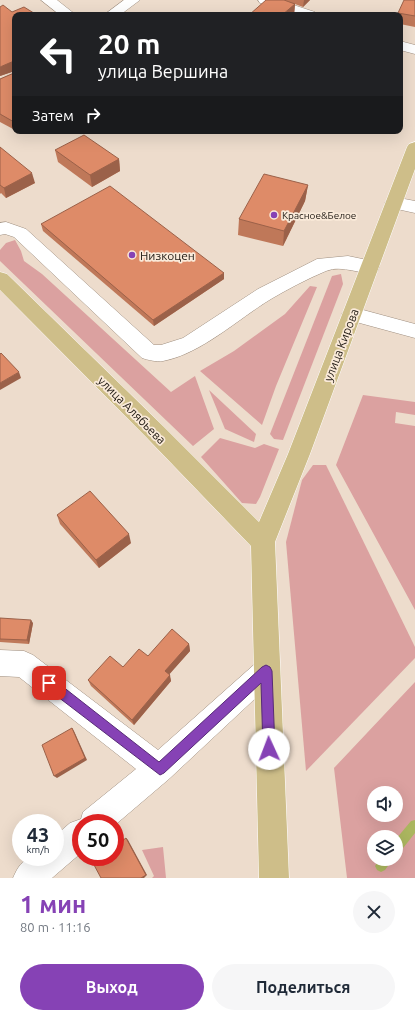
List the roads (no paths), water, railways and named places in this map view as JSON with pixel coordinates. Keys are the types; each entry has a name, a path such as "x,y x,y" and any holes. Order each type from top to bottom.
{"main road":[{"name":"улица Кирова","path":"264,542 299,454 415,147"},
{"name":"улица Алябьева","path":"0,279 264,542"},
{"path":"264,542 266,671 274,878"},
{"path":"273,843 279,878"}],"street":[{"path":"48,0 65,12"},
{"path":"115,12 133,0"},
{"path":"265,0 301,12"},
{"path":"403,46 415,50"},
{"path":"394,203 415,207"},
{"path":"0,229 6,228 20,233 149,352 162,353 190,343 265,294 324,264 348,262 370,267"},
{"path":"352,314 415,331"},
{"path":"0,663 24,664 160,769"},
{"path":"105,814 160,769 266,671"},
{"path":"64,848 72,841"},
{"path":"28,878 42,866"}],"waterway":[{"path":"403,840 415,825"}],"place":[{"name":"Красное&Белое","path":"274,215"},
{"name":"Низкоцен","path":"132,255"}]}
